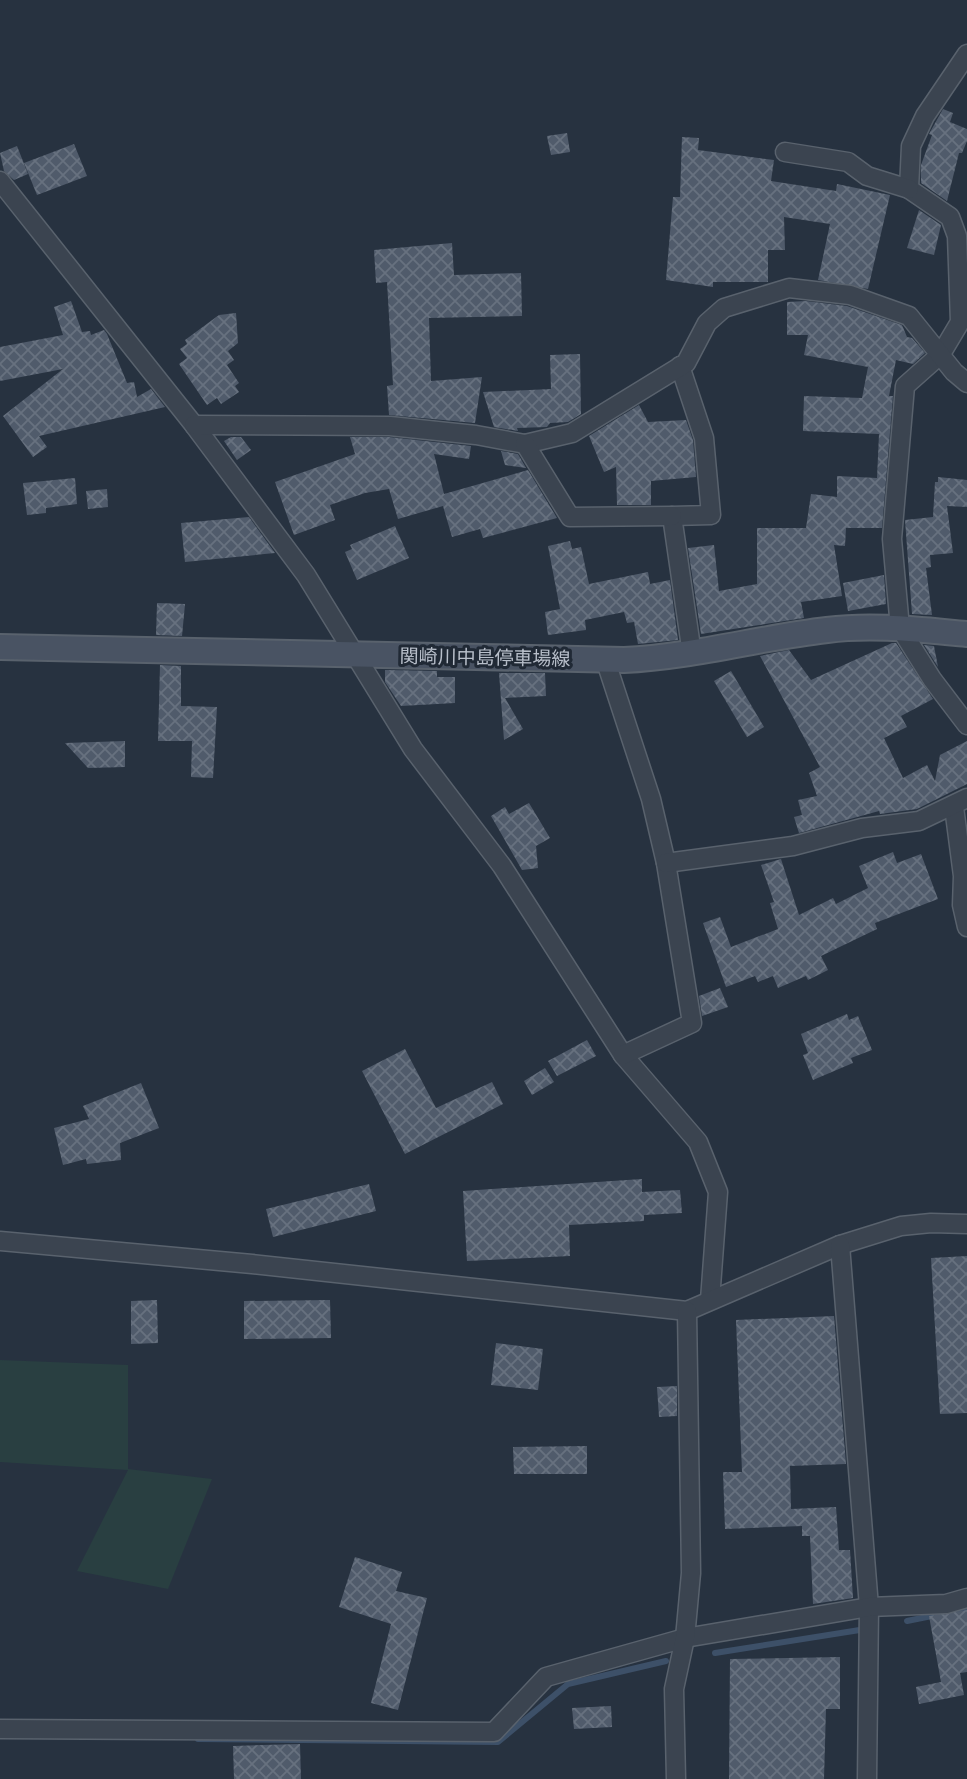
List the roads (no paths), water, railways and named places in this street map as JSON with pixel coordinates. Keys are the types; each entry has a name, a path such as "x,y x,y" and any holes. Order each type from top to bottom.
{"main road":[{"name":"関崎川中島停車場線","path":"0,647 605,659 671,658 829,629 900,628 967,634"}],"street":[{"path":"909,188 911,146 931,106 967,54"},
{"path":"785,152 848,162 867,176 909,188 950,217 957,236 960,322 941,354 905,386 892,539 900,628 932,679 967,725"},
{"path":"0,181 194,425 306,575 413,749 502,866 623,1055 698,1142 718,1192 710,1300"},
{"path":"194,425 390,426 476,435 525,444 572,433 686,363 707,323 724,308 789,288 849,295 909,316 954,372 967,383"},
{"path":"525,444 570,517 711,514 704,438 680,366"},
{"path":"672,516 692,654"},
{"path":"605,659 650,799 666,863 692,1023 623,1055"},
{"path":"666,863 793,846 862,828 919,821 960,802 962,905 967,927"},
{"path":"0,1241 252,1264 687,1311 840,1245 901,1226 967,1224"},
{"path":"840,1245 869,1607 867,1779"},
{"path":"676,1779 674,1689 685,1638 691,1573 687,1311"},
{"path":"0,1729 494,1732 546,1677 685,1638 869,1607 946,1604 967,1598"}],"waterway":[{"path":"907,1621 967,1609"},
{"path":"715,1653 866,1629"},
{"path":"198,1739 498,1742 568,1684 666,1661"}]}
